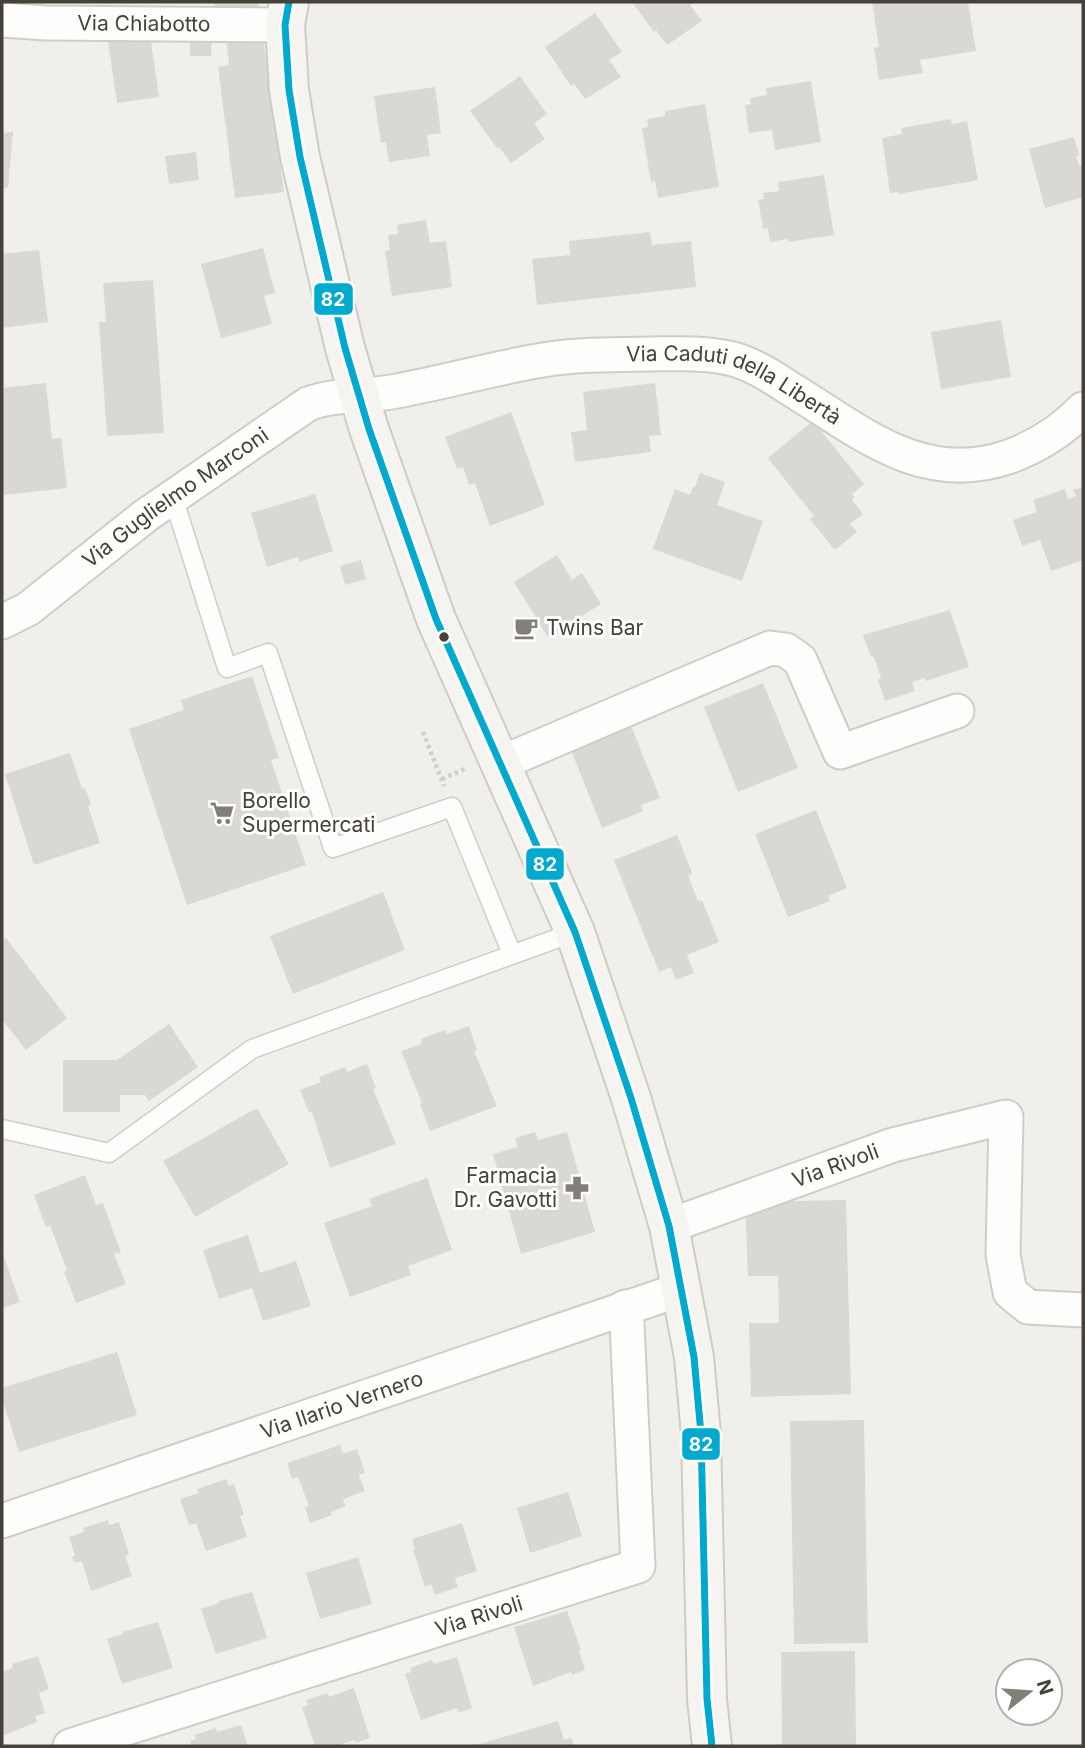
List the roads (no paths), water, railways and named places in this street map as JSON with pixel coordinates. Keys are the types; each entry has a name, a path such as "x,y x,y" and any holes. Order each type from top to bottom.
{"street":[{"name":"Via Chiabotto","path":"2,20 46,23 287,13"},
{"path":"287,13 289,90 300,157 358,395 436,619 575,932 631,1098 669,1226 694,1357 701,1434 707,1699 712,1746"},
{"name":"Via Caduti della Libertà","path":"358,395 394,392 545,359 587,355 697,354 733,359 767,374 881,445 906,457 935,464 963,466 990,463 1020,452 1047,439 1083,409"},
{"name":"Via Guglielmo Marconi","path":"2,622 28,609 145,516 308,404 321,399 358,395"},
{"path":"501,763 770,648 786,650 800,660 840,752 957,711"},
{"name":"Via Rivoli","path":"669,1226 880,1149 1006,1117 1003,1255 1010,1292 1028,1307 1083,1310"},
{"name":"Via Ilario Vernero","path":"2,1521 682,1289"},
{"name":"Via Rivoli","path":"70,1746 638,1566 625,1307"}],"lane":[{"path":"173,497 227,668 268,653 333,848 452,807 512,954"},
{"path":"2,1129 109,1153 252,1049 575,932"}],"place":[{"name":"Twins Bar","path":"526,628"},
{"name":"Borello Supermercati","path":"222,813"},
{"name":"Farmacia Dr. Gavotti","path":"577,1188"}]}
